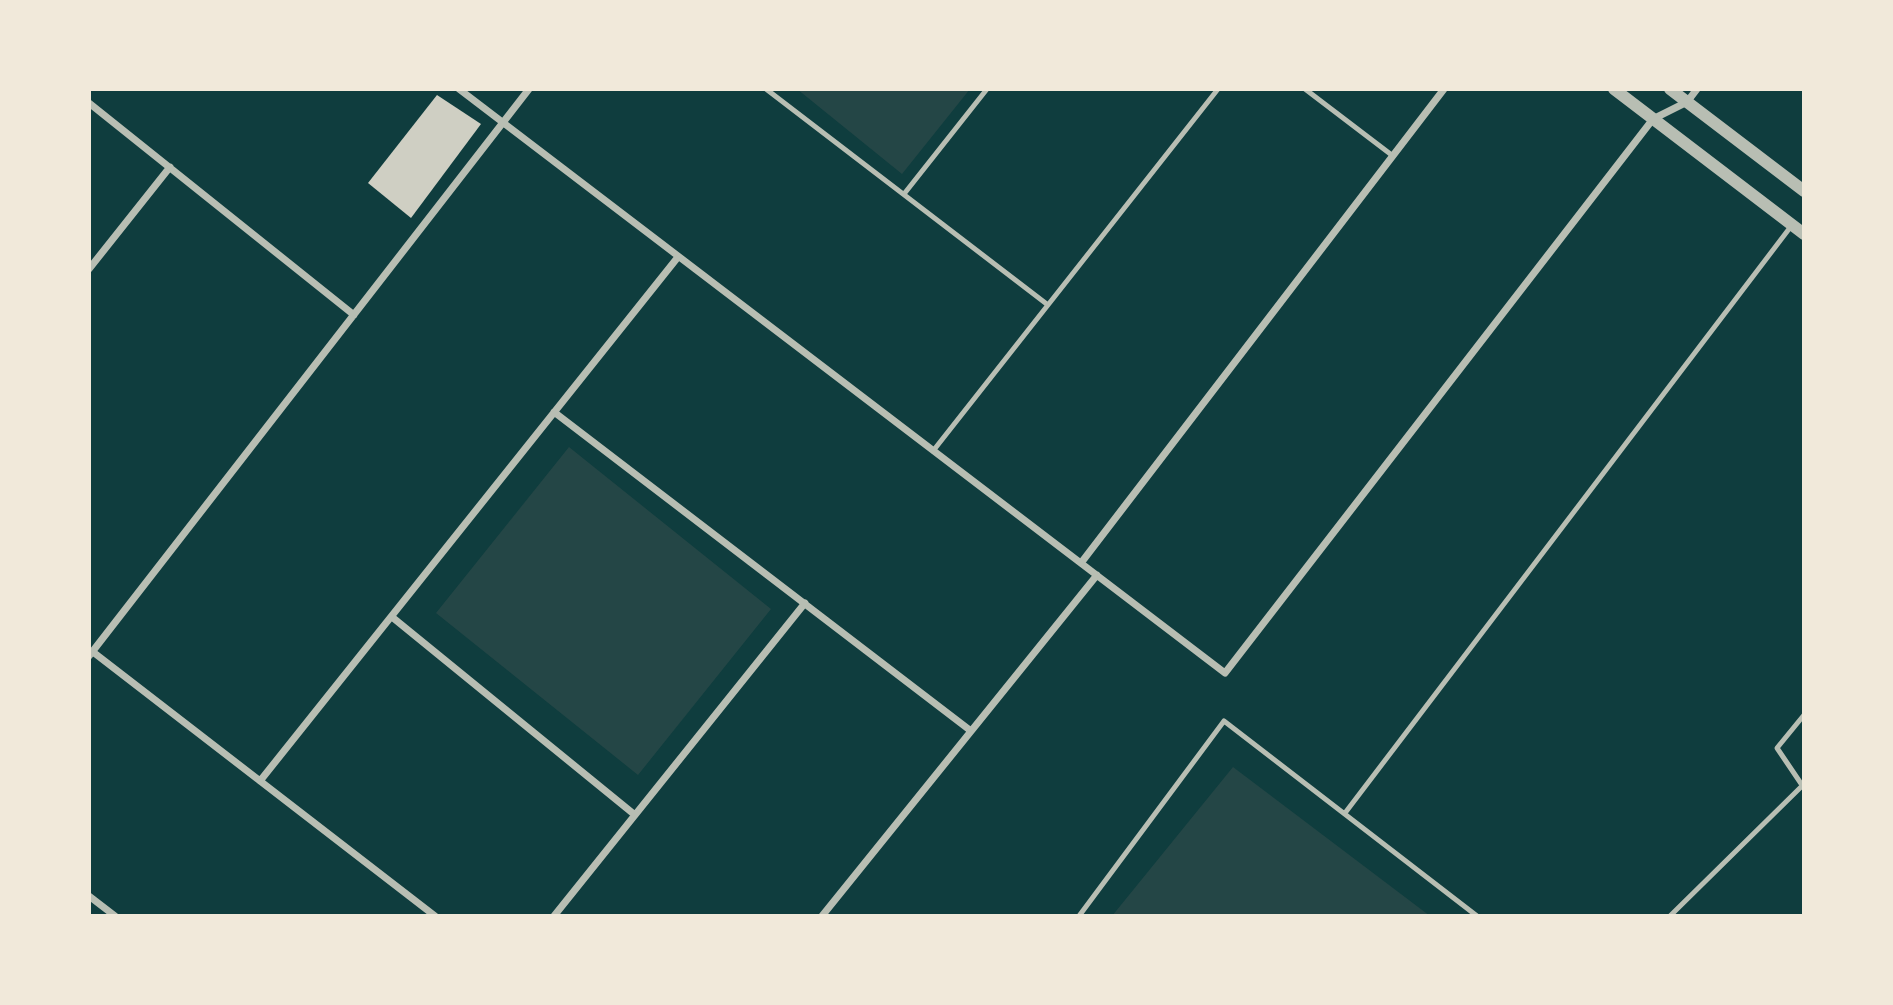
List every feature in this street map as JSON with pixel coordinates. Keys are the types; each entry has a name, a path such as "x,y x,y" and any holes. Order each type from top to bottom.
{"street":[{"path":"459,89 1226,673 1653,119 1687,102 1697,89"},
{"path":"435,916 91,654 529,89"},
{"path":"1081,563 1444,89"},
{"path":"1614,89 1804,234"},
{"path":"1670,89 1804,191"},
{"path":"89,103 354,315"},
{"path":"89,269 170,167"},
{"path":"260,781 678,257"},
{"path":"554,412 971,731"},
{"path":"821,916 1097,575"},
{"path":"554,916 805,603"},
{"path":"392,617 635,815"},
{"path":"89,896 114,916"}],"lane":[{"path":"904,194 987,89"},
{"path":"933,451 1218,89"},
{"path":"1305,89 1393,156"},
{"path":"770,90 1048,305"},
{"path":"1345,813 1792,225"},
{"path":"1670,916 1803,787 1777,748 1804,715"},
{"path":"1079,916 1224,720 1477,916"}],"shaded area":[{"path":"797,89 970,89 902,174"},
{"path":"569,447 771,609 638,775 436,613"},
{"path":"1233,767 1430,916 1112,916"}],"building":[{"path":"437,95 481,124 411,218 368,183"}]}
